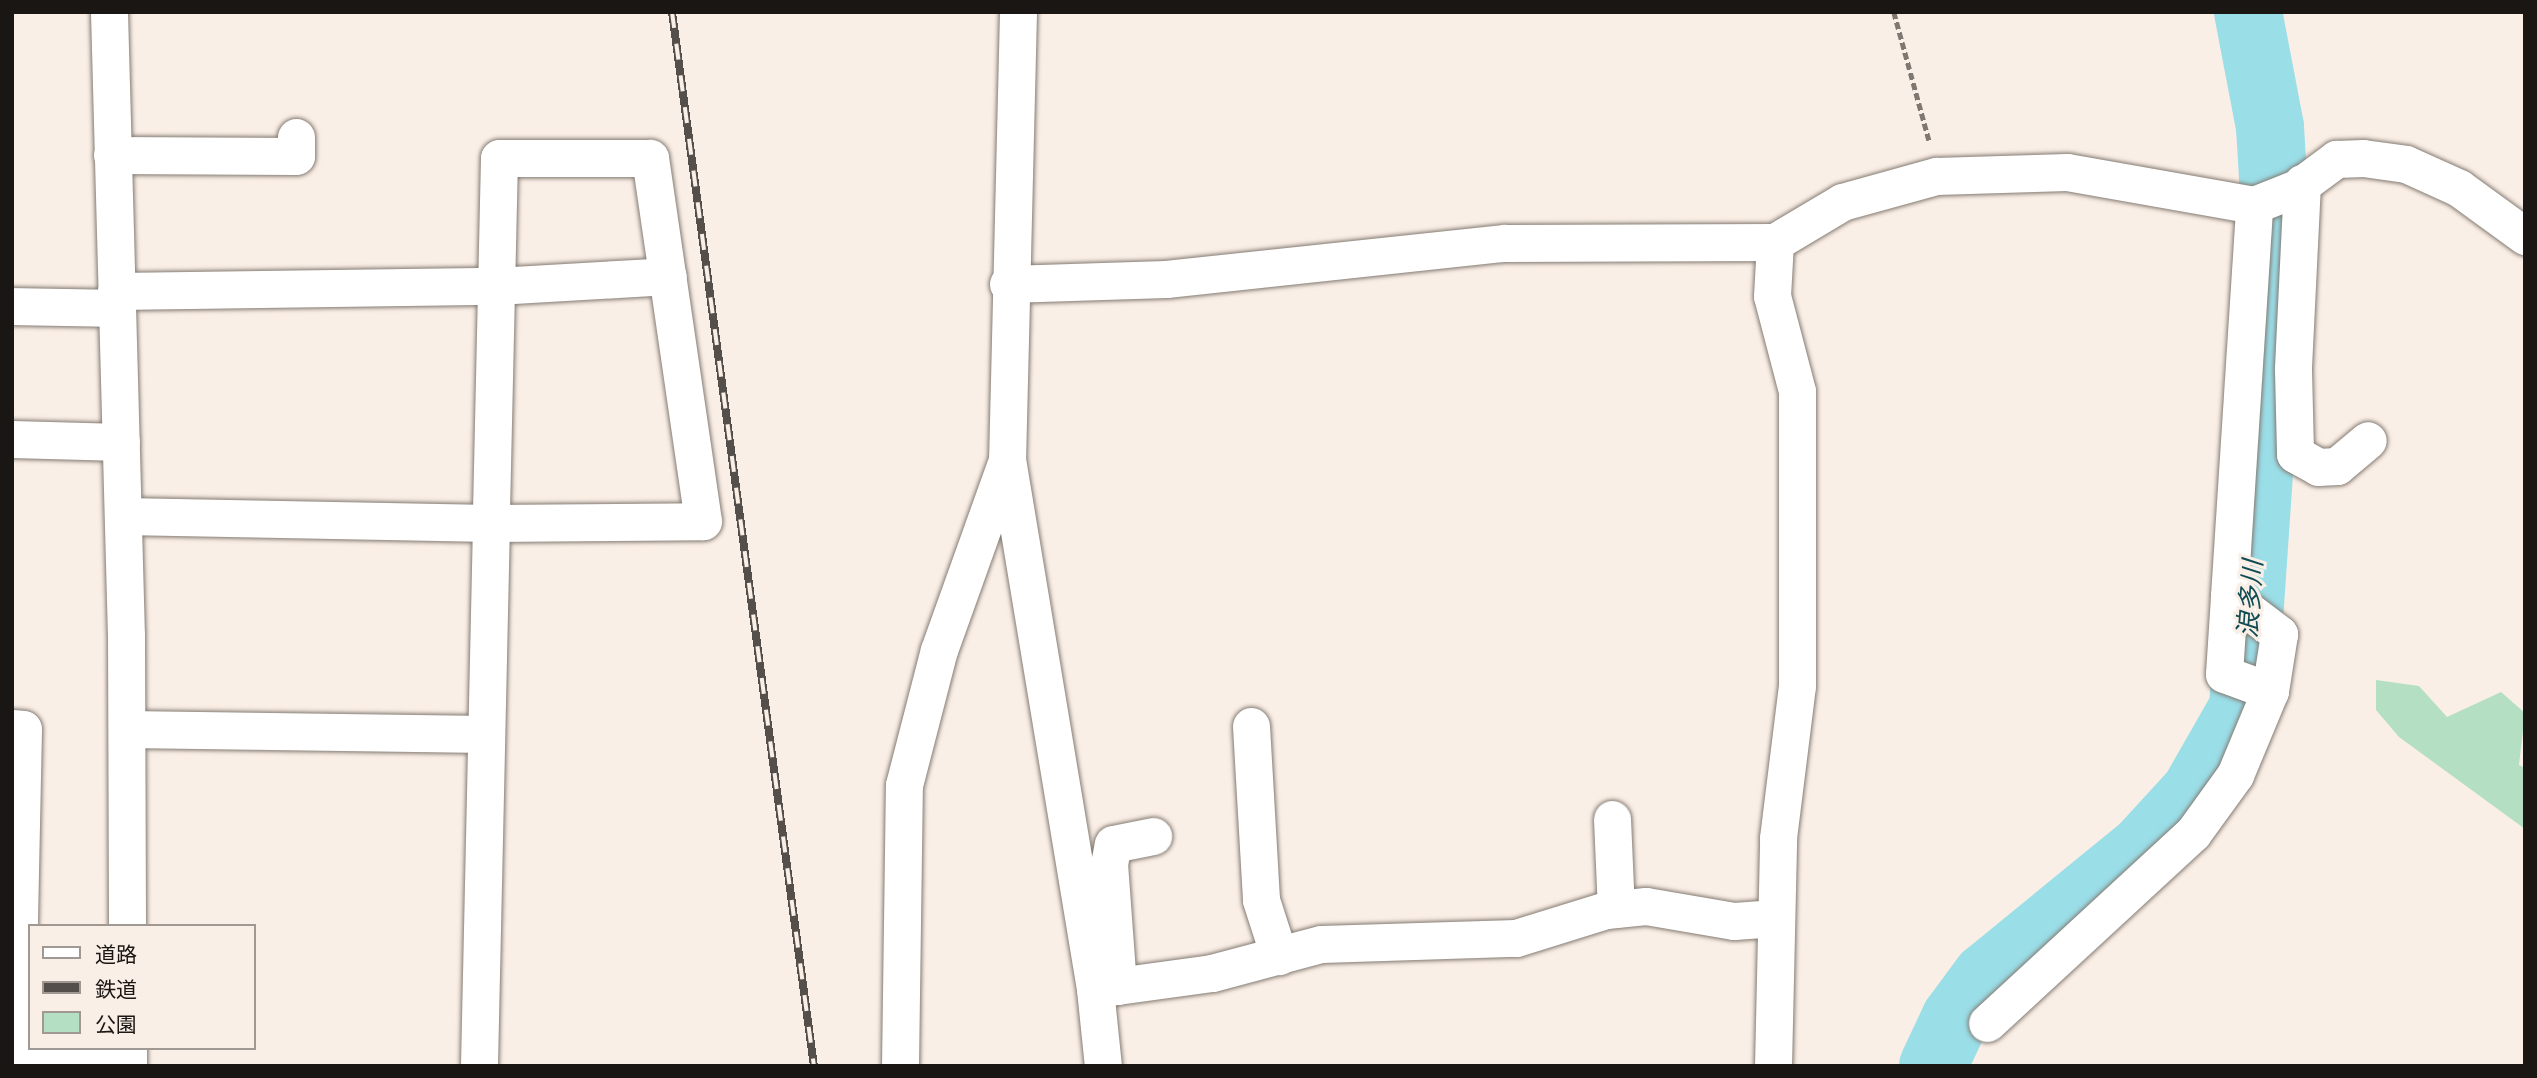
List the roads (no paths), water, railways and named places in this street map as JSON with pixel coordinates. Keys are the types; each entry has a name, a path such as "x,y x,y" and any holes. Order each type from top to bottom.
{"street":[{"path":"109,12 123,516 127,924"},
{"path":"1018,12 1008,284 1007,459 1106,987"},
{"path":"112,155 296,156 296,137"},
{"path":"123,516 491,523 703,520 650,158 499,158 491,523 486,734 479,1066"},
{"path":"1008,284 1166,279 1481,244 1775,242 1842,202 1936,176 2067,173 2280,194 2336,159 2406,164 2459,188 2525,236"},
{"path":"2280,194 2293,370 2295,454 2318,467 2337,466 2368,440"},
{"path":"2254,685 2224,674 2244,606 2280,194"},
{"path":"1773,1066 1779,838 1797,687 1797,391 1772,296 1775,242"},
{"path":"12,306 116,299 496,286 668,276"},
{"path":"12,439 121,442"},
{"path":"900,1066 904,785 939,650 1007,459"},
{"path":"1987,1023 2193,833 2235,775 2254,685 2279,634 2244,606"},
{"path":"1251,726 1261,900 1279,956"},
{"path":"12,728 23,729 14,1060 104,1066"},
{"path":"127,729 486,734"},
{"path":"1612,819 1616,909"},
{"path":"1103,1066 1109,864 1113,844 1153,836"},
{"path":"1106,987 1212,973 1360,940 1516,938 1616,909 1646,906 1734,920 1776,918"}],"waterway":[{"name":"浪多川","path":"1933,1066 1955,1019 1986,977 2143,849 2195,792 2243,708 2276,228 2270,127 2248,12"}],"railway":[{"path":"672,12 814,1066"}]}
